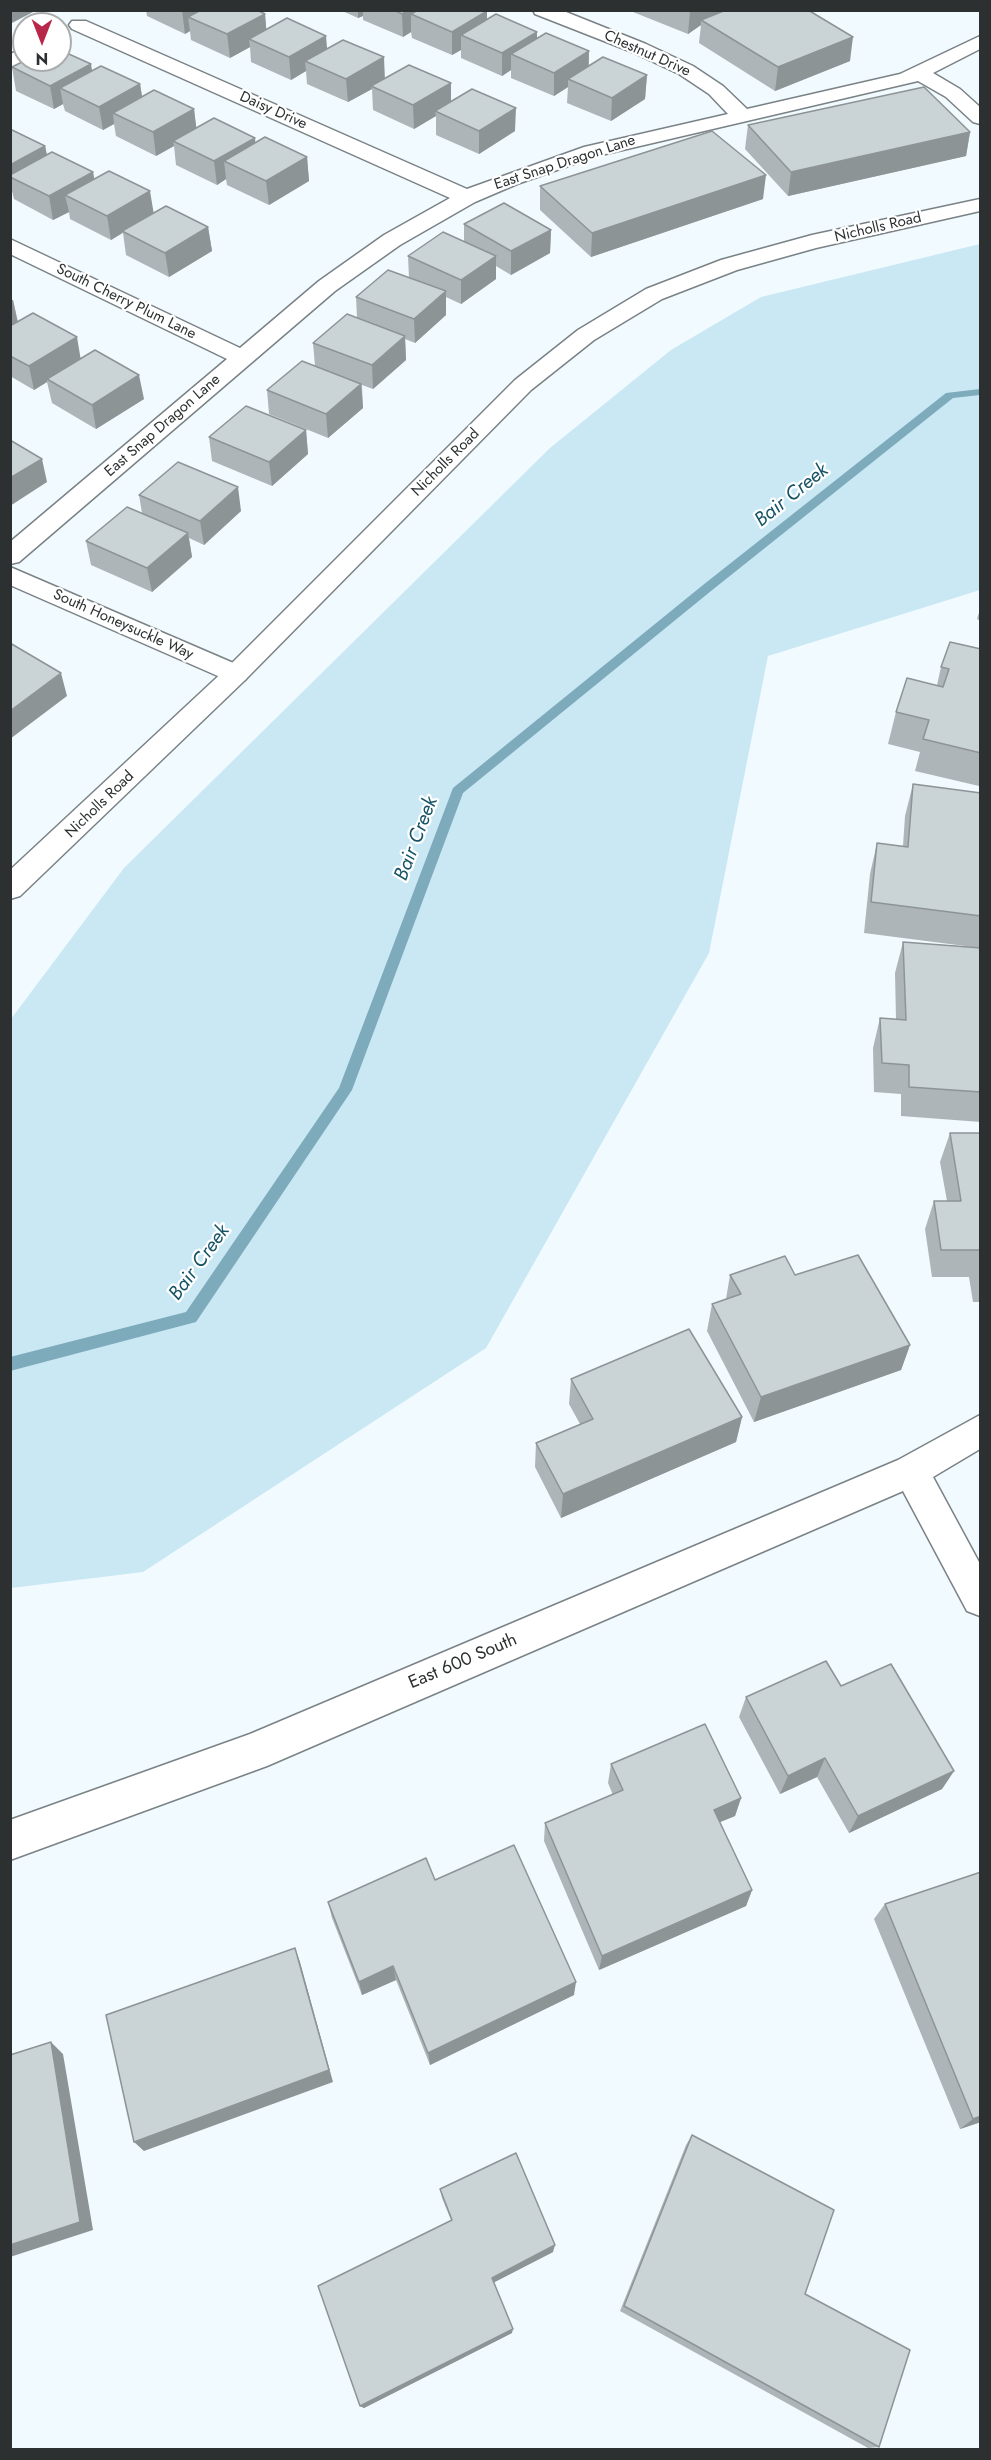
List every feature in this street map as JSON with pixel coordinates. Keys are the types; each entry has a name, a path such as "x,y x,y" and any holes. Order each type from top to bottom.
{"street":[{"name":"Chestnut Drive","path":"542,10 639,48 686,70 716,90 741,115"},
{"path":"72,30 97,15"},
{"name":"Daisy Drive","path":"79,26 467,197"},
{"name":"East Snap Dragon Lane","path":"10,556 242,358 355,266 467,197 509,179 591,151 741,115 885,85 920,74 981,42"},
{"path":"920,74 953,93 981,118"},
{"name":"Nicholls Road","path":"10,888 236,674 523,385 586,334 654,294 729,265 791,247 981,205"},
{"name":"South Cherry Plum Lane","path":"10,245 242,358"},
{"name":"South Honeysuckle Way","path":"10,575 236,674"},
{"name":"East 600 South","path":"10,1840 253,1752 910,1471 981,1431"},
{"path":"910,1471 981,1599"}],"shaded area":[{"path":"980,244 980,590 768,656 709,953 486,1348 143,1572 11,1588 11,1019 124,868 550,448 671,350 761,297"}],"building":[{"path":"201,10 257,10 265,14 227,34 188,17"},
{"path":"394,10 407,10 402,14"},
{"path":"418,10 487,11 452,32 411,14"},
{"path":"726,10 808,10 853,37 778,67 701,20"},
{"path":"496,14 537,32 502,53 461,35"},
{"path":"287,18 326,36 289,57 249,39"},
{"path":"546,33 589,51 554,73 511,54"},
{"path":"343,40 384,57 346,79 305,61"},
{"path":"72,55 91,64 50,86 22,72 72,72"},
{"path":"603,57 647,75 612,98 568,79"},
{"path":"409,65 451,83 413,105 371,86"},
{"path":"101,66 140,84 99,107 60,88"},
{"path":"924,87 970,132 791,172 748,125"},
{"path":"472,89 516,108 479,131 435,111"},
{"path":"154,90 194,109 153,132 113,113"},
{"path":"214,118 255,138 214,161 173,141"},
{"path":"10,129 45,146 10,165"},
{"path":"712,131 766,175 592,233 540,186"},
{"path":"265,137 307,157 266,181 224,161"},
{"path":"52,152 93,172 49,196 10,177 10,175"},
{"path":"109,171 150,191 107,216 65,195"},
{"path":"504,203 551,230 511,251 464,224"},
{"path":"166,206 208,227 165,253 122,231"},
{"path":"443,232 496,256 461,280 408,256"},
{"path":"388,270 446,291 414,319 356,297"},
{"path":"33,313 77,337 29,366 10,356 10,326"},
{"path":"347,314 405,336 372,365 313,343"},
{"path":"95,350 139,375 92,405 47,379"},
{"path":"302,361 361,384 326,414 267,390"},
{"path":"246,406 306,430 269,462 209,437"},
{"path":"10,440 42,459 10,478"},
{"path":"178,462 238,487 200,521 139,495"},
{"path":"127,507 188,533 147,568 86,541"},
{"path":"950,642 981,649 981,753 923,739 929,720 896,712 907,678 943,687 949,669 941,667"},
{"path":"10,643 61,673 10,711"},
{"path":"913,784 981,793 981,916 871,902 877,843 908,847"},
{"path":"903,942 981,948 981,1092 909,1087 909,1065 882,1063 880,1018 906,1020"},
{"path":"950,1133 981,1133 981,1253 980,1250 941,1250 934,1201 961,1201"},
{"path":"858,1255 910,1345 761,1397 712,1304 741,1294 730,1275 785,1256 795,1275"},
{"path":"689,1329 742,1417 563,1494 536,1443 593,1419 571,1379"},
{"path":"826,1661 841,1686 891,1664 954,1771 858,1816 825,1758 788,1776 746,1697"},
{"path":"705,1724 741,1798 714,1810 752,1890 602,1956 545,1823 623,1790 611,1764"},
{"path":"514,1845 576,1982 428,2053 393,1966 359,1982 328,1902 426,1858 435,1880"},
{"path":"981,1872 981,2116 973,2119 885,1904"},
{"path":"295,1948 329,2070 134,2142 106,2015"},
{"path":"51,2042 80,2222 10,2245 10,2055"},
{"path":"692,2135 834,2210 805,2294 910,2350 879,2447 624,2306"},
{"path":"516,2153 555,2245 492,2278 513,2329 360,2406 318,2286 452,2220 440,2189"}],"waterway":[{"name":"Bair Creek","path":"10,1364 191,1317 345,1090 458,791 707,588 950,395 980,392"}]}
